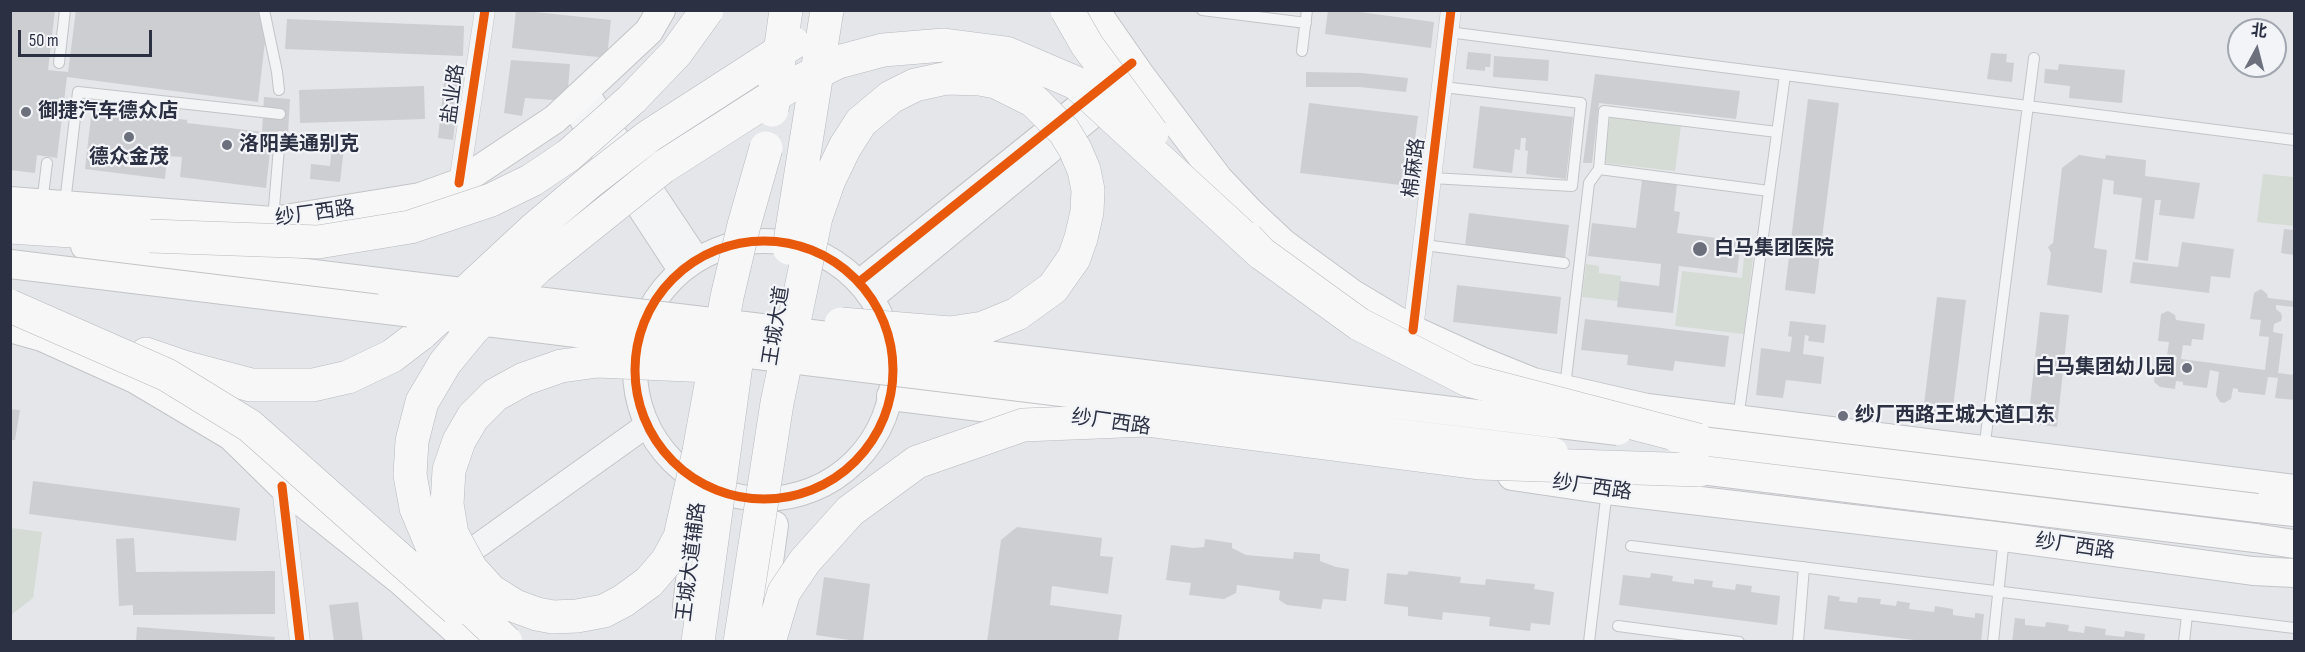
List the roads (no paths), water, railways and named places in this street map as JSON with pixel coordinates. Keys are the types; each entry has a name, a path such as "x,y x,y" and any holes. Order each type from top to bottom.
{"highway":[{"path":"10,227 150,236 318,242 410,227 491,200 532,180 577,148 632,99 669,61 707,10"},
{"name":"王城大道","path":"698,642 786,10"},
{"name":"王城大道","path":"733,642 774,341 827,10"},
{"path":"15,315 187,368 251,385 313,385 348,377 392,356 422,333 534,229 649,136 845,10"},
{"path":"1067,10 1087,45 1170,157 1261,253"},
{"path":"506,642 472,610 449,579 434,551 417,508 410,475 412,441 422,402 445,363 473,329 537,268 663,167 788,87 838,62 883,50 944,45 1006,53 1076,82 1261,253 1359,324 1468,380 1699,455"},
{"path":"740,642 777,403 816,217 829,180 845,147 861,122 891,97 915,85 947,78 980,78 996,82 1034,101 1064,130 1084,170 1088,190 1087,212 1082,238 1074,258 1053,288 1017,314 983,328 950,333 841,324"},
{"path":"710,366 598,361 561,366 524,379 495,395 473,417 459,441 449,470 447,504 452,534 471,569 491,591 515,606 537,614 553,617 576,616 604,611 623,601 649,582 667,561 680,537 727,297 766,148"},
{"path":"15,315 167,375 250,426 493,642"},
{"path":"769,642 784,592 805,561 850,511 917,462 1023,425 1146,420 1479,464 1699,455"}],"main road":[{"path":"579,98 650,30 661,10"},
{"path":"1095,10 1218,178 1283,243 1353,294 1413,330 1533,382 1647,408 2295,489"},
{"name":"纱厂西路","path":"10,201 273,221 420,197 459,183 555,119 579,98"},
{"path":"10,237 550,302 1699,455 2295,544"},
{"path":"10,264 1079,395"},
{"path":"550,302 841,324"},
{"path":"15,315 42,338 135,379 231,436 282,486 414,592 469,642"},
{"path":"710,366 1079,395 2295,512"},
{"name":"纱厂西路","path":"891,396 1403,461 1607,490 2004,537 2253,572 2295,573"},
{"name":"王城大道辅路","path":"682,642 702,483"},
{"path":"758,642 778,498"}],"street":[{"name":"盐业路","path":"459,183 485,10"},
{"name":"棉麻路","path":"1413,330 1451,10"},
{"path":"866,290 1137,70"},
{"path":"579,98 689,264"},
{"path":"782,242 824,255 866,290 887,328 893,362 891,396 876,434 851,465 817,488 778,498 739,496 702,483 670,459 646,425 636,393 634,359 642,325 657,295 689,264 738,243 782,242"},
{"path":"414,592 646,425"},
{"path":"282,486 300,642"}],"lane":[{"path":"59,63 65,10"},
{"path":"264,10 278,72 279,90"},
{"path":"1202,10 1306,23"},
{"path":"1302,51 1307,10"},
{"path":"1448,32 2295,140"},
{"path":"1984,450 2034,58"},
{"path":"1738,419 1785,75"},
{"path":"1432,178 1572,186 1581,103 1443,87"},
{"path":"53,205 78,92 280,114"},
{"path":"1565,390 1588,183 1599,169 1604,111 1777,132"},
{"path":"273,221 280,136"},
{"path":"47,163 53,205"},
{"path":"1599,169 1769,191"},
{"path":"1424,245 1564,263"},
{"path":"1588,642 1607,490"},
{"path":"1993,642 2004,537"},
{"path":"1631,546 2295,628"},
{"path":"1798,642 1804,567"},
{"path":"2184,642 2187,615"},
{"path":"1618,626 1739,642"}],"place":[{"name":"御捷汽车德众店","path":"26,112"},
{"name":"德众金茂","path":"129,137"},
{"name":"洛阳美通别克","path":"227,145"},
{"name":"白马集团医院","path":"1700,249"},
{"name":"白马集团幼儿园","path":"2187,368"},
{"name":"纱厂西路王城大道口东","path":"1843,416"}]}
